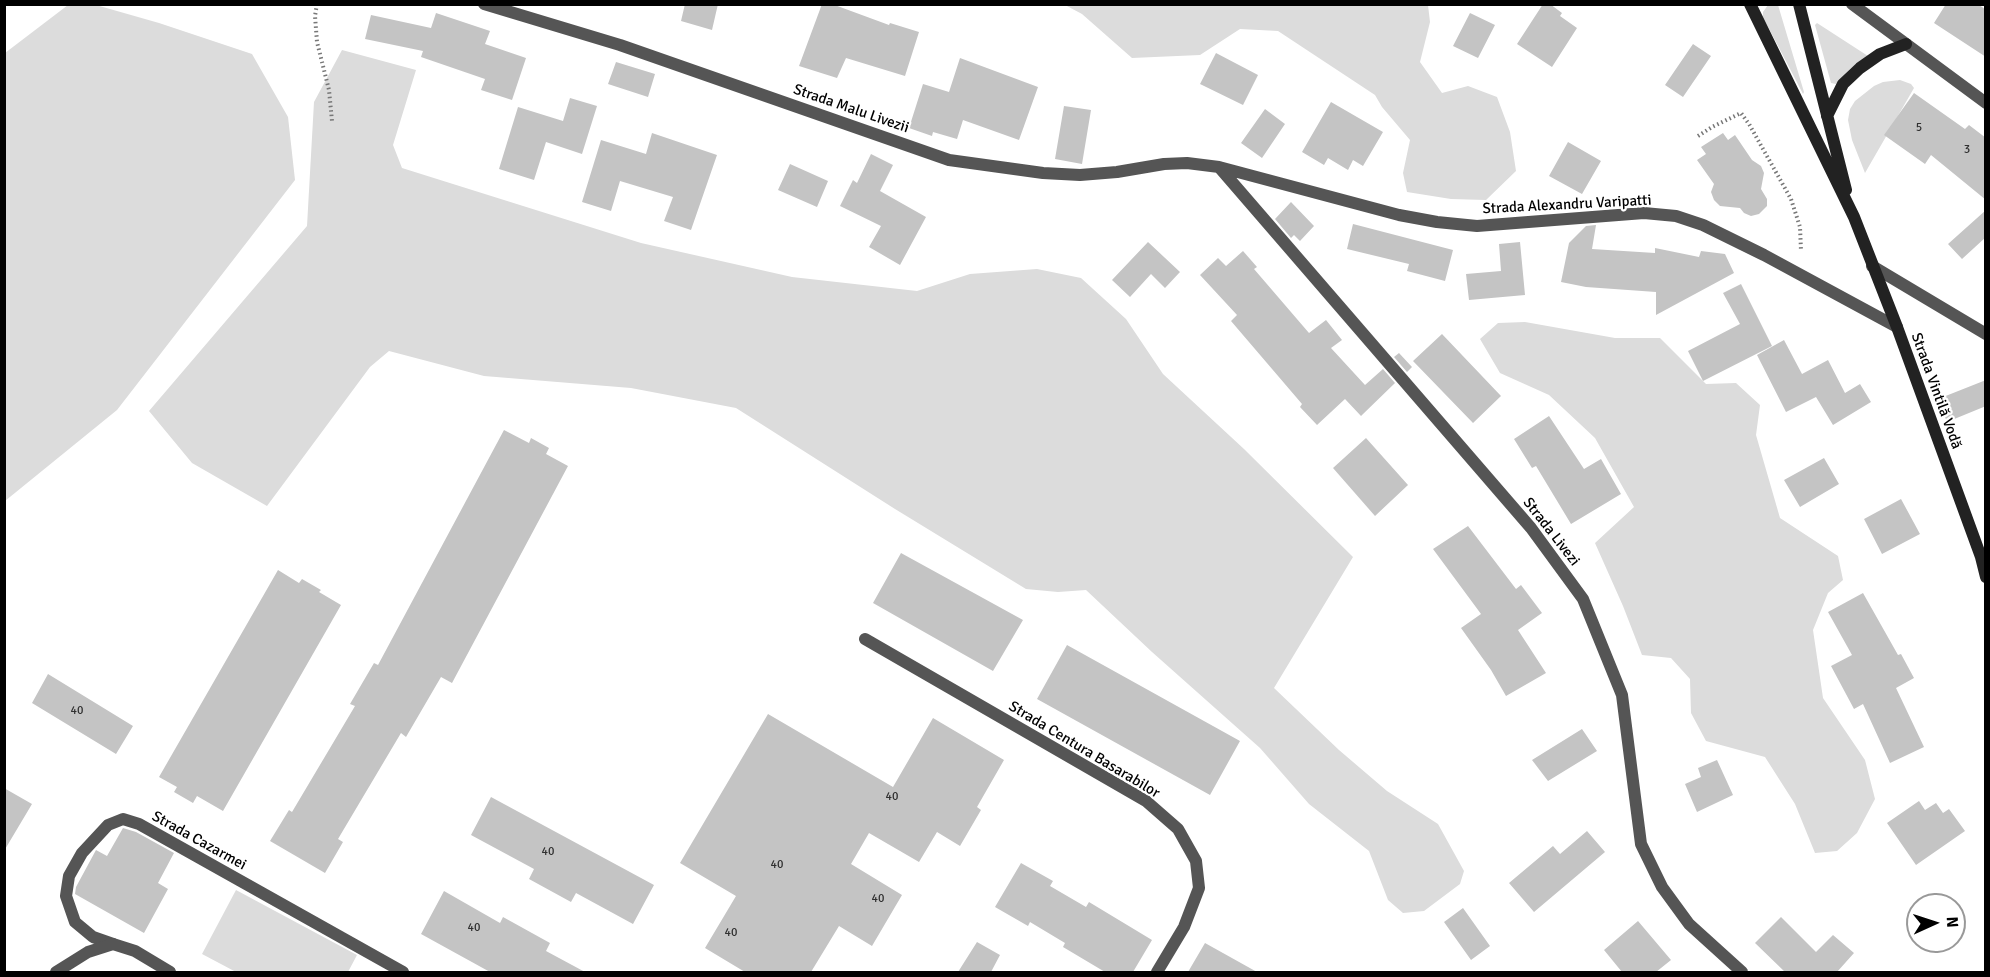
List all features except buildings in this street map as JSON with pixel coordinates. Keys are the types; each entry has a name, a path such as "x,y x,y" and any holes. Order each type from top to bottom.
{"main road":[{"name":"Strada Vintilă Vodă","path":"1750,4 1854,218 1983,558 1986,577"},
{"name":"Strada Vintilă Vodă","path":"1799,4 1854,218"},
{"path":"1827,116 1844,84 1860,68 1880,54 1906,44"}],"street":[{"name":"Strada Malu Livezii","path":"484,4 620,45 949,160 1080,176 1164,164 1187,163 1219,167"},
{"path":"1852,4 1986,103"},
{"name":"Strada Alexandru Varipatti","path":"1219,167 1399,215 1437,222 1477,226 1644,213 1676,216 1703,225 1764,255 1897,327"},
{"name":"Strada Livezi","path":"1219,167 1531,528 1583,599 1622,695 1641,844 1662,887 1689,924 1742,972"},
{"path":"1872,266 1986,334"},
{"name":"Strada Centura Basarabilor","path":"865,639 1146,801 1178,829 1196,861 1199,888 1184,927 1157,972"},
{"name":"Strada Cazarmei","path":"170,972 135,951 93,937 75,921 66,896 69,876 82,853 108,825 123,819 139,825 403,972"},
{"path":"56,972 88,952 113,944"}],"path":[{"path":"316,4 317,42 329,90 332,121"},
{"path":"1698,136 1741,113 1791,199 1800,227 1801,251"}],"shaded area":[{"path":"68,5 96,5 252,54 288,117 295,180 117,410 5,501 5,53"},
{"path":"1065,5 1428,5 1430,22 1420,62 1442,93 1468,86 1497,97 1510,132 1516,171 1486,200 1451,199 1407,192 1403,173 1410,140 1382,107 1375,95 1278,31 1240,29 1200,55 1132,58 1082,14"},
{"path":"1768,5 1778,5 1803,94 1763,17 1763,12"},
{"path":"1817,23 1868,56 1850,69 1836,84 1831,83 1815,25"},
{"path":"342,50 416,70 393,145 402,168 641,243 792,277 917,291 970,274 1037,269 1081,278 1126,319 1163,374 1244,449 1353,557 1274,688 1339,750 1387,791 1438,824 1464,871 1460,884 1424,911 1403,913 1388,900 1369,851 1309,804 1260,748 1086,590 1058,592 1026,589 736,408 631,388 484,376 389,351 370,367 267,506 192,463 149,411 307,226 314,102"},
{"path":"1900,80 1911,84 1914,88 1865,173 1852,140 1848,120 1850,109 1855,101 1874,86 1883,82"},
{"path":"1525,322 1615,338 1660,338 1706,384 1736,383 1760,405 1756,435 1780,518 1838,556 1843,580 1828,593 1813,630 1823,698 1865,760 1875,799 1857,833 1837,851 1815,853 1795,804 1765,757 1706,741 1691,713 1690,679 1671,658 1642,655 1595,543 1634,507 1595,438 1549,395 1500,373 1480,339 1498,323"},
{"path":"236,890 357,955 348,972 236,972 202,954"}]}
